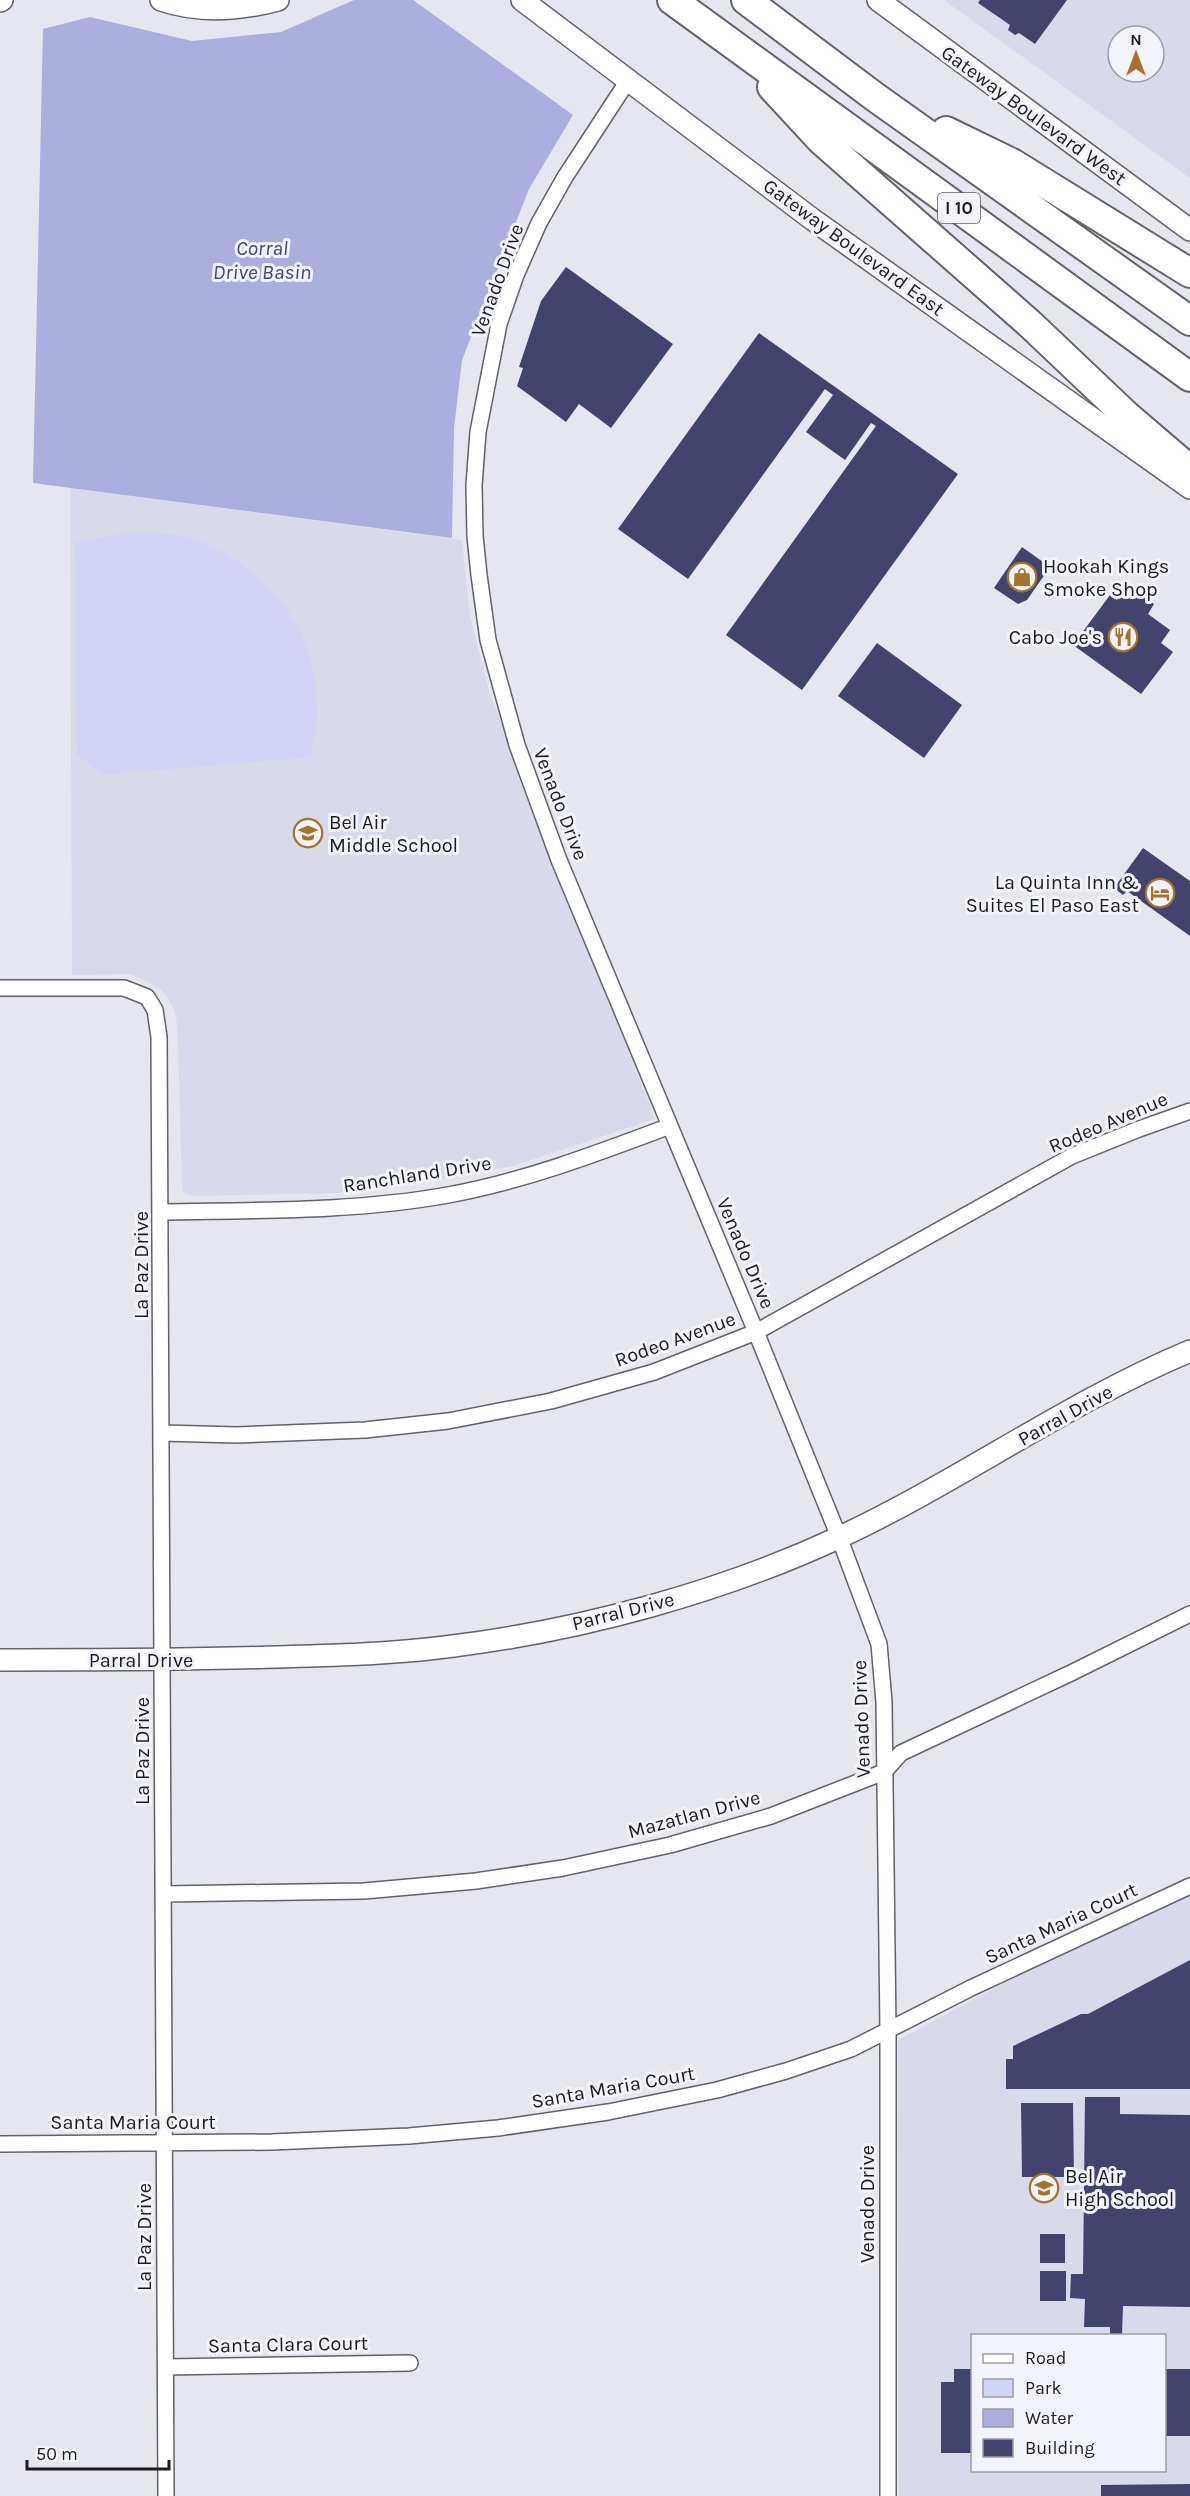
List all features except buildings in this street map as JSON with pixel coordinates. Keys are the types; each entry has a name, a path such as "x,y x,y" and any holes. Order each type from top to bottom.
{"highway":[{"name":"I 10","path":"672,0 1190,377"},
{"name":"I 10","path":"746,0 875,97 1190,321"},
{"path":"728,39 821,140 1030,324 1127,416 1182,463 1190,473"},
{"path":"875,97 1012,163 1190,273"}],"street":[{"path":"161,0 176,5 210,9 254,6 278,0"},
{"name":"Gateway Boulevard East","path":"522,0 812,219 1190,488"},
{"name":"Gateway Boulevard West","path":"878,0 1190,230"},
{"name":"Venado Drive","path":"629,79 565,177 539,223 516,275 499,324 478,432 474,486 475,536 488,640 517,745 559,860 756,1332 839,1537 879,1644 884,1702 888,2030 888,2496"},
{"name":"La Paz Drive","path":"0,988 124,988 147,997 155,1010 159,1037 166,2496"},
{"name":"Rodeo Avenue","path":"162,1433 237,1435 364,1430 448,1421 551,1401 654,1372 756,1332 1072,1156 1139,1128 1190,1111"},
{"name":"Ranchland Drive","path":"161,1212 317,1209 448,1195 514,1180 670,1126"},
{"name":"Parral Drive","path":"0,1660 163,1661 332,1656 453,1646 558,1628 652,1607 744,1576 839,1537 939,1486 1133,1377 1190,1351"},
{"name":"Mazatlan Drive","path":"164,1894 364,1891 476,1881 563,1868 670,1845 771,1816 884,1772 901,1753 1190,1614"},
{"name":"Santa Maria Court","path":"0,2144 272,2142 409,2136 498,2128 608,2112 717,2090 786,2071 851,2049 971,1988 1190,1886"},
{"name":"Santa Clara Court","path":"166,2367 410,2363"}],"shaded area":[{"path":"944,0 1190,0 1190,178"},
{"name":"Bel Air Middle School","path":"70,488 462,540 470,616 489,691 655,1119 513,1166 405,1186 337,1193 193,1196 182,1191 178,1033 172,1005 160,988 131,974 72,975"},
{"name":"Bel Air High School","path":"1190,1891 1190,2496 899,2496 898,2040 1147,1906"}],"green space":[{"path":"125,533 169,534 194,539 215,548 254,574 285,607 307,648 313,670 317,715 311,757 102,775 77,754 75,543"}],"water":[{"name":"Corral Drive Basin","path":"354,0 413,0 573,115 529,189 462,360 454,428 452,538 33,483 43,29 90,17 192,41 281,32"}],"place":[{"name":"Hookah Kings Smoke Shop","path":"1022,577"},
{"name":"Cabo Joe's","path":"1123,637"},
{"name":"Bel Air Middle School","path":"308,833"},
{"name":"La Quinta Inn & Suites El Paso East","path":"1160,893"},
{"name":"Bel Air High School","path":"1044,2188"}]}
